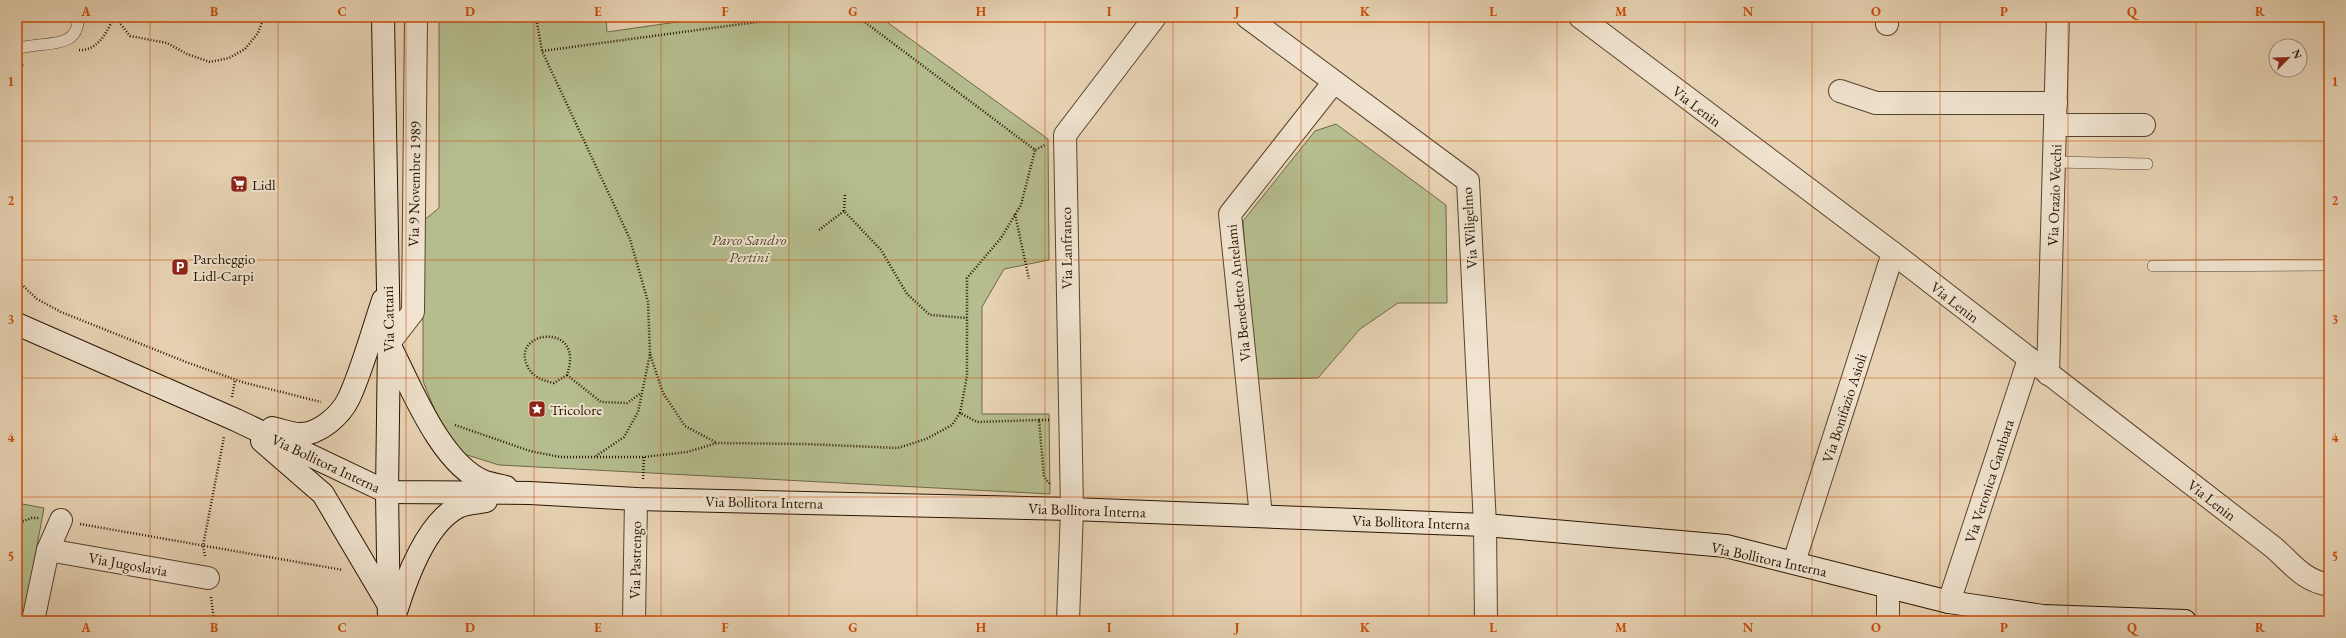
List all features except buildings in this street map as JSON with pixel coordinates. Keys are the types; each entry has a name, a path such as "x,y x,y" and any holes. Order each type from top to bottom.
{"street":[{"name":"Via Cattani","path":"383,17 389,343 387,617"},
{"name":"Via 9 Novembre 1989","path":"389,343 413,312 416,17"},
{"path":"1065,135 1155,17"},
{"name":"Via Wiligelmo","path":"1247,17 1468,181 1486,525"},
{"name":"Via Orazio Vecchi","path":"2048,374 2058,17"},
{"name":"Via Lenin","path":"1589,20 2273,547 2300,574 2313,581 2329,585"},
{"name":"Via Benedetto Antelami","path":"1262,516 1230,214 1334,82"},
{"path":"1840,91 1876,103 2056,103"},
{"path":"2056,125 2144,125"},
{"name":"Via Lanfranco","path":"1065,135 1072,509 1068,621"},
{"name":"Via Bonifazio Asioli","path":"1794,562 1893,254"},
{"path":"232,418 300,434 311,433 328,423 348,399 388,287"},
{"name":"Via Bollitora Interna","path":"17,324 232,418 387,492 530,493 636,499 1072,509 1486,525 1726,546 1794,562 1888,588 1949,602 2043,616 2185,621"},
{"path":"389,343 436,435 455,460 484,481 530,493"},
{"name":"Via Veronica Gambara","path":"1949,602 2029,359"},
{"path":"232,418 310,481 323,494 370,575 387,617"},
{"path":"387,617 420,550 446,516 459,507 530,493"},
{"name":"Via Pastrengo","path":"634,621 636,499"},
{"path":"33,621 48,550 61,520"},
{"path":"1486,525 1486,621"},
{"name":"Via Jugoslavia","path":"48,550 208,578"},
{"path":"1888,588 1888,621"}],"lane":[{"path":"17,49 26,45 58,44 69,40 76,32 78,17"},
{"path":"2054,162 2147,164"},
{"path":"2153,266 2329,265"}],"path":[{"path":"115,17 130,36 167,44 187,54 210,62 229,58 245,49 258,33 264,17"},
{"path":"536,17 542,51 630,239 648,302 650,354 638,412 624,437 595,456"},
{"path":"542,51 794,17"},
{"path":"858,17 1035,150"},
{"path":"450,423 530,451 560,457 644,457 687,452 717,443 804,444 898,448 926,439 952,425 960,413 967,376 967,278 1000,238 1021,205 1035,150 1065,135"},
{"path":"845,195 844,211 881,250 907,294 930,315 967,318"},
{"path":"819,230 844,211"},
{"path":"1015,214 1029,279"},
{"path":"17,280 37,299 61,312 235,380 321,402"},
{"path":"547,335 562,340 570,351 571,364 567,375 554,383 542,380 530,372 525,361 526,349 534,338 547,335"},
{"path":"650,354 663,393 685,426 717,443"},
{"path":"567,375 601,402 627,403 642,392"},
{"path":"203,546 232,418 235,380"},
{"path":"960,413 977,422 1039,420 1044,477 1072,509"},
{"path":"17,523 32,518 61,520 370,575"}],"green space":[{"name":"Parco Sandro Pertini","path":"439,17 606,17 607,32 712,17 880,17 1048,139 1049,260 1004,269 982,307 982,414 1049,414 1050,494 499,465 464,454 445,436 423,381 423,221 439,208"},
{"path":"1336,124 1446,205 1447,303 1398,303 1360,329 1318,378 1255,379 1243,221 1315,131"},
{"path":"17,503 44,508 23,621 17,621"}],"place":[{"name":"Lidl","path":"239,184"},
{"name":"Parcheggio Lidl-Carpi","path":"180,267"},
{"name":"Tricolore","path":"537,409"}]}
